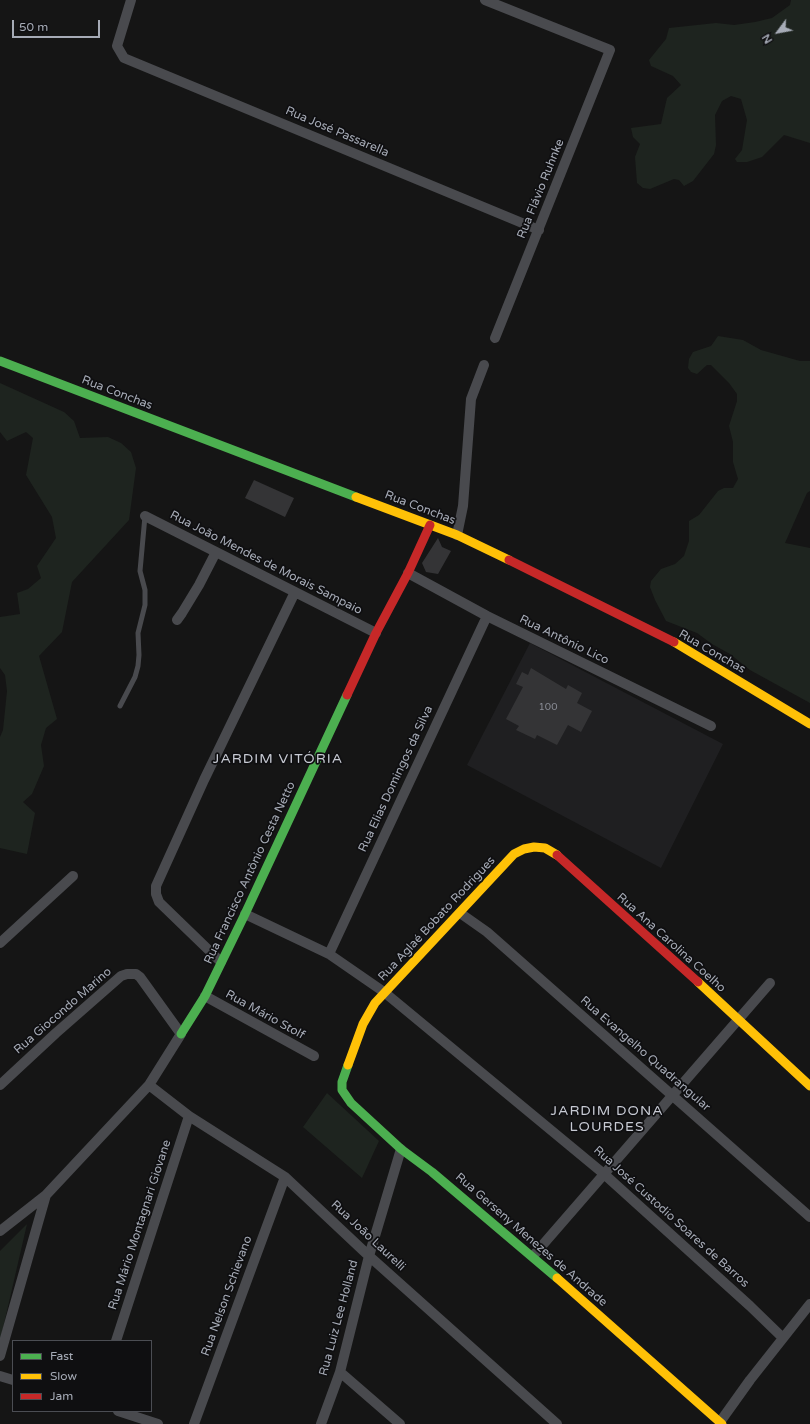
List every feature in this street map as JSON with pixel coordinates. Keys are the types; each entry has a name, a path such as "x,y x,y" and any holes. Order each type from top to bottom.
{"street":[{"name":"Rua José Passarella","path":"131,0 117,46 124,58 539,230"},
{"name":"Rua Flávio Ruhnke","path":"485,0 610,50 495,338"},
{"name":"Rua Conchas","path":"0,361 457,535 663,636 810,724"},
{"path":"457,535 463,506 471,399 484,365"},
{"name":"Rua João Mendes de Morais Sampaio","path":"145,516 376,633"},
{"name":"Rua Francisco Antônio Cesta Netto","path":"181,1034 205,996 245,914 376,633 408,573 430,525"},
{"path":"177,620 199,586 216,552"},
{"name":"Rua Antônio Lico","path":"408,573 487,616 711,726"},
{"path":"221,962 159,902 156,886 204,780 295,592"},
{"name":"Rua Elias Domingos da Silva","path":"329,954 487,616"},
{"name":"Rua Ana Carolina Coelho","path":"507,862 514,854 524,849 534,847 545,848 554,853 810,1086"},
{"name":"Rua Aglaé Bobato Rodrigues","path":"346,1068 368,1012 384,992 507,862"},
{"path":"0,943 72,876"},
{"name":"Rua Evangelho Quadrangular","path":"460,913 487,932 810,1217"},
{"name":"Rua José Custodio Soares de Barros","path":"245,914 329,954 384,992 604,1174 750,1306 783,1338"},
{"name":"Rua Giocondo Marino","path":"0,1085 121,976 127,974 136,974 140,977 181,1034"},
{"path":"533,1256 770,983"},
{"name":"Rua Mário Stolf","path":"205,996 314,1056"},
{"path":"0,1231 46,1194 149,1085 181,1034"},
{"name":"Rua Gerseny Menezes de Andrade","path":"346,1068 342,1082 342,1090 351,1103 401,1149 432,1172 533,1256 721,1423"},
{"name":"Rua João Laurelli","path":"149,1085 190,1116 285,1176 369,1256 557,1424"},
{"name":"Rua Mário Montagnari Giovane","path":"116,1340 190,1116"},
{"name":"Rua Luiz Lee Holland","path":"321,1424 340,1372 369,1256 401,1149"},
{"name":"Rua Nelson Schievano","path":"194,1424 285,1176"},
{"path":"0,1356 46,1194"},
{"path":"721,1423 750,1380 810,1304"},
{"path":"340,1372 400,1424"},
{"path":"0,1376 12,1380"},
{"path":"121,1412 158,1424"}],"lane":[{"path":"120,706 135,677 138,666 138,633 145,605 145,590 140,571 145,516"}],"shaded area":[{"path":"791,0 810,0 810,143 784,135 762,157 747,162 737,162 735,159 742,150 747,120 741,99 731,96 722,101 715,115 716,145 714,154 693,181 684,186 679,180 674,179 650,189 643,188 637,183 635,157 640,144 633,137 631,128 661,124 667,98 681,85 673,76 651,66 649,60 666,39 669,28 716,23 734,25 755,22 772,18 790,5"},
{"path":"718,336 743,340 761,350 800,361 810,361 810,491 807,493 785,543 810,548 810,703 750,670 730,654 712,644 697,633 666,621 650,587 651,581 661,569 675,564 684,556 689,541 689,521 699,515 718,491 724,488 733,488 738,479 733,462 733,442 729,426 737,401 737,394 729,383 711,365 707,365 697,374 691,372 688,368 689,359 693,352 711,346"},
{"path":"0,383 64,412 74,421 80,438 108,437 121,443 131,452 136,468 129,520 72,582 62,632 39,656 57,719 46,728 41,745 44,766 32,794 23,802 35,813 27,854 0,848 0,737 3,730 7,691 5,675 0,668 0,617 20,614 17,593 28,589 41,578 37,566 56,538 52,517 26,475 33,438 26,432 7,441 0,432"},
{"path":"530,643 723,744 661,868 467,765"},
{"path":"327,1093 379,1141 362,1178 303,1127"},
{"path":"27,1224 0,1341 0,1251"}],"building":[{"path":"254,480 294,498 285,517 245,498"},
{"path":"438,538 442,547 451,551 438,574 426,572 422,563"},
{"path":"531,668 566,689 568,685 582,693 577,703 592,711 581,732 568,725 557,745 537,735 535,739 516,730 519,726 506,719 523,687 516,684 522,672 528,675"}],"traffic: fast":[{"path":"0,361 356,497"},
{"path":"181,1034 205,996 347,695"},
{"path":"348,1065 342,1082 342,1090 351,1103 401,1149 432,1172 557,1278"}],"traffic: slow":[{"path":"356,497 457,535 509,560"},
{"path":"674,642 810,724"},
{"path":"348,1065 363,1024 375,1003 514,854 524,849 534,847 545,848 557,855"},
{"path":"698,982 810,1086"},
{"path":"557,1278 722,1424"}],"traffic: jam":[{"path":"347,695 376,633 408,573 430,525"},
{"path":"509,560 674,642"},
{"path":"557,855 698,982"}],"district":[{"name":"JARDIM VITÓRIA","path":"278,759"},
{"name":"JARDIM DONA LOURDES","path":"607,1120"}]}
